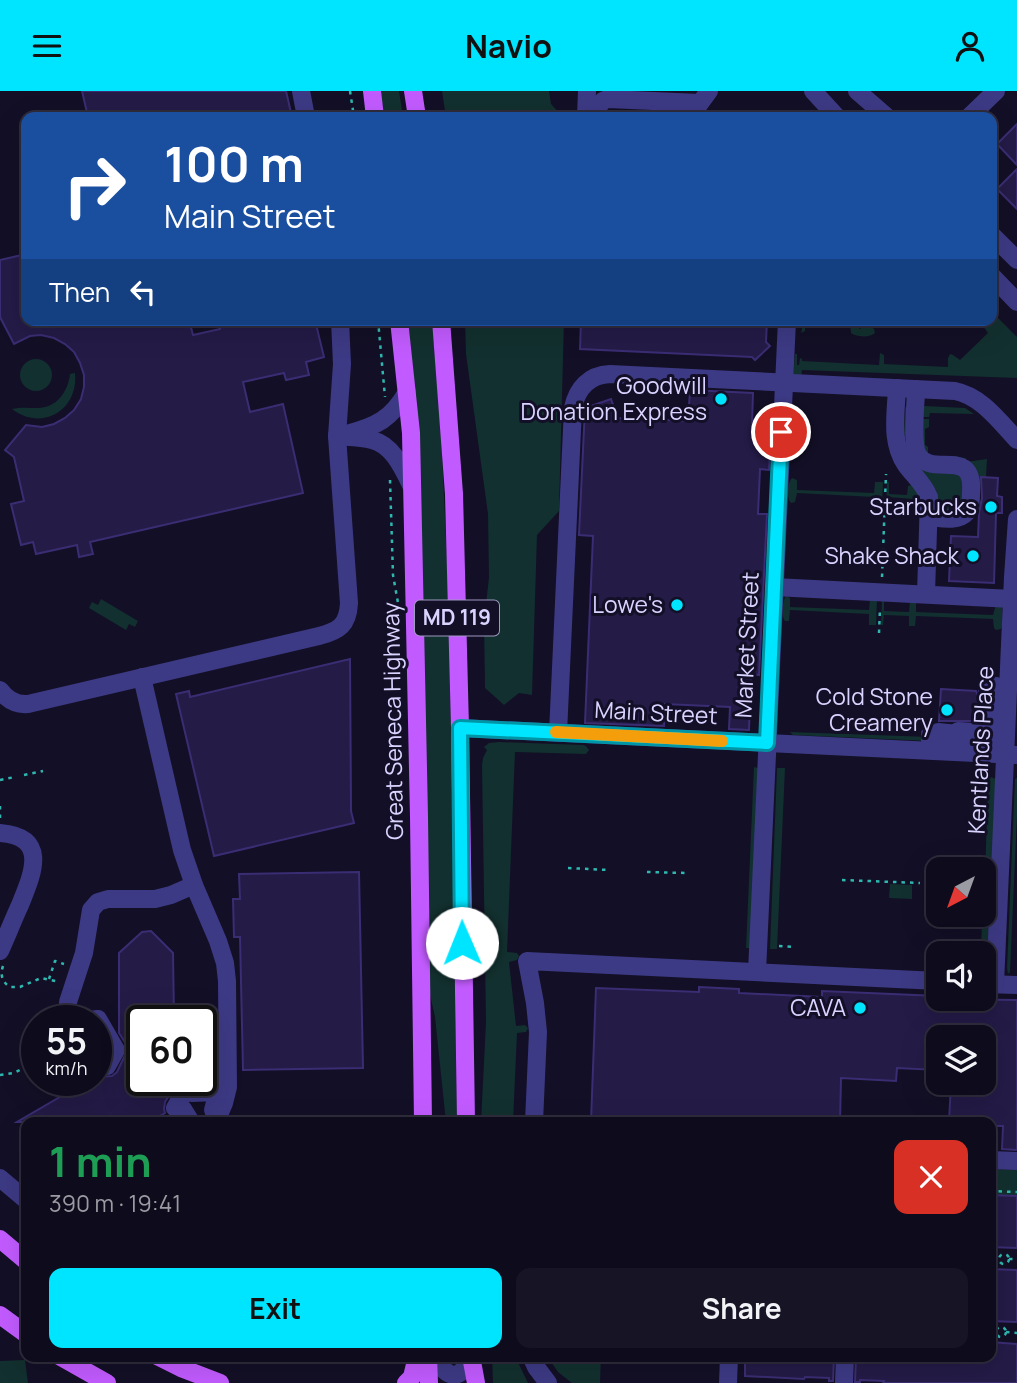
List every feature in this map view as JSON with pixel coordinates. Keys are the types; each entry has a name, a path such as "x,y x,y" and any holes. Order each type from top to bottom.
{"main road":[{"path":"372,91 374,112"},
{"path":"413,91 416,112"},
{"name":"Great Seneca Highway","path":"401,326 411,433 423,1117"},
{"name":"MD 119","path":"440,326 454,494 466,1117"},
{"path":"0,1239 21,1257"},
{"path":"0,1255 21,1271"},
{"path":"0,1315 21,1330"},
{"path":"70,1362 107,1383"},
{"path":"169,1362 220,1383"},
{"path":"406,1383 412,1377 416,1362"},
{"path":"428,1362 429,1383"},
{"path":"471,1362 471,1383"},
{"path":"472,1362 476,1383"}],"street":[{"path":"301,91 305,112"},
{"path":"586,112 587,91"},
{"path":"813,91 832,112"},
{"path":"857,91 881,112"},
{"path":"975,112 996,91"},
{"path":"598,112 599,105 608,99 699,104"},
{"path":"997,240 1017,260"},
{"path":"997,281 1017,302"},
{"path":"0,690 12,701 23,705 319,636 337,630 342,625 349,612 349,603 337,436 342,364 340,326"},
{"name":"Market Street","path":"757,972 787,326"},
{"path":"558,733 573,408 580,389 596,376 610,374 955,391 981,403 1017,440"},
{"path":"897,388 896,444 905,463 928,493 930,504 926,594"},
{"path":"916,389 914,442 918,455 926,463 962,467 972,479 970,508 965,514 953,518 929,517"},
{"path":"337,436 377,425 392,413 407,392"},
{"path":"337,436 370,439 384,446 400,465 412,487"},
{"name":"Kentlands Place","path":"993,941 1011,755 1012,599 1017,519"},
{"path":"774,587 1012,599"},
{"path":"142,677 182,850 222,953 226,972 228,1087 218,1117"},
{"path":"987,685 994,685 999,690 997,735 994,743 930,741 930,734 938,732 988,733 990,692 987,691 987,685"},
{"name":"Main Street","path":"460,728 1011,755"},
{"path":"0,833 13,835 26,843 32,850 34,859 30,878 2,956"},
{"path":"67,993 80,969 90,912 98,902 108,899 163,897 194,885"},
{"path":"534,1117 538,1032 527,961 926,980"},
{"path":"996,984 1017,985"},
{"path":"188,1117 183,1109 175,1108 188,1087 192,1094 218,1092 208,1117"},
{"path":"996,1160 1017,1161"},
{"path":"0,1178 21,1196"},
{"path":"439,1362 444,1370 453,1375 464,1371 468,1362"},
{"path":"533,1362 548,1383"},
{"path":"728,1383 729,1362"},
{"path":"844,1383 845,1362"}],"path":[{"path":"350,91 353,112"},
{"path":"379,326 385,401"},
{"path":"390,474 393,575 399,611"},
{"path":"879,633 886,474"},
{"path":"24,775 43,771"},
{"path":"0,780 15,777"},
{"path":"568,868 608,870"},
{"path":"647,872 686,873"},
{"path":"842,880 920,883"},
{"path":"779,946 794,947"},
{"path":"2,956 6,962 2,968 2,976 10,988 17,988 41,978 49,979 67,993"},
{"path":"49,979 55,961 80,969"},
{"path":"0,1075 21,1069"},
{"path":"996,1191 1017,1192"},
{"path":"1009,1259 1017,1259"},
{"path":"1006,1332 1017,1333"}],"green space":[{"path":"380,91 399,91 402,112 383,112"},
{"path":"442,91 549,91 551,104 558,112 445,112"},
{"path":"997,317 1017,337 1017,378 802,370 801,378 793,377 795,354 797,365 800,358 802,361 879,365 880,353 884,355 884,364 948,367 950,354 960,360 988,333 983,326 997,326"},
{"path":"409,326 432,326 441,431 449,605 457,1117 445,1117 435,1017 429,990 421,516"},
{"path":"465,326 564,326 559,511 537,535 532,695 519,693 504,705 485,688 484,623 489,577 488,514 466,354"},
{"path":"850,326 860,329 870,326 875,333 859,336 851,333"},
{"path":"36,359 47,364 52,375 47,386 36,391 25,386 20,375 25,364"},
{"path":"75,373 75,386 71,397 65,407 56,413 35,418 23,416 12,409 43,408 55,403 67,387 70,374"},
{"path":"907,405 911,447 962,472 964,508 940,513 936,490 908,450 904,433"},
{"path":"923,407 965,408 974,414 930,413 929,417 923,417 929,419 929,427 925,429 925,445 928,447 928,456 966,458 966,462 987,459 986,477 981,477 980,490 977,490 977,480 929,460 920,440"},
{"path":"792,478 797,480 797,490 874,493 875,482 883,482 882,508 874,508 874,497 797,493 795,502 791,503 788,491"},
{"path":"887,482 889,494 907,495 908,486 912,485 920,495 921,509 913,510 913,499 888,497 886,508"},
{"path":"786,596 790,598 790,607 869,610 870,599 877,599 876,625 869,625 869,614 790,610 789,621 785,621 782,609"},
{"path":"101,599 138,621 135,627 129,624 126,630 89,608 92,602 98,605"},
{"path":"882,600 884,611 909,612 910,601 916,601 916,612 993,615 996,605 1002,606 1002,626 996,630 993,619 916,616 915,626 909,626 909,616 884,615 881,625"},
{"path":"790,732 930,737 930,741 793,735"},
{"path":"489,743 583,745 589,750 586,754 515,752 507,952 517,953 519,956 517,960 509,962 516,1026 525,1025 528,1028 526,1032 517,1033 513,1117 481,1117 486,1022 482,765 487,750 484,747"},
{"path":"754,767 758,768 750,948 746,948"},
{"path":"777,768 785,768 777,949 770,949"},
{"path":"988,776 996,779 993,857 986,857"},
{"path":"1017,778 1010,972 1008,974 1015,779"},
{"path":"890,884 912,885 912,899 889,898"},
{"path":"982,927 990,927 989,941 981,941"},
{"path":"996,1169 1017,1170 1017,1196 996,1195"},
{"path":"0,1361 25,1362 28,1383 0,1383"},
{"path":"492,1362 518,1362 528,1383 493,1383"},
{"path":"551,1362 601,1362 600,1383 572,1383 558,1372"}],"building":[{"path":"82,91 286,91 291,112 87,112"},
{"path":"1017,124 1017,165 997,144"},
{"path":"1017,169 1017,209 997,189"},
{"path":"21,255 21,326 191,326 193,335 220,329 219,326 316,326 324,357 306,362 309,375 286,380 284,373 243,382 250,412 283,404 303,493 90,542 93,554 79,557 77,545 36,554 33,542 21,545 11,504 24,501 14,457 5,450 26,425 42,427 54,424 74,410 81,399 84,375 74,352 54,338 30,336 14,344 0,317 0,260"},
{"path":"581,326 767,326 766,342 770,346 755,360 752,357 580,349"},
{"name":"Lowe's","path":"690,390 753,393 752,424 771,429 769,470 760,469 758,514 767,514 759,675 751,674 749,730 729,729 730,707 665,704 664,726 585,723 593,536 579,535 585,408 611,399 618,418 688,421"},
{"name":"Shake Shack","path":"981,477 998,478 997,496 1002,497 1002,513 996,513 994,583 949,581 951,536 978,537"},
{"path":"350,659 351,811 354,823 214,856 176,694 189,691 190,697"},
{"path":"941,689 976,691 979,699 977,721 939,721"},
{"path":"359,872 363,1068 243,1070 240,937 234,937 233,899 240,899 239,874"},
{"path":"151,931 173,953 174,1005 126,1005 126,1044 119,1033 119,953 142,932"},
{"path":"699,987 739,989 739,993 822,997 822,991 926,995 926,1011 996,1011 996,1000 1017,1000 1017,1150 1002,1149 1003,1126 996,1126 996,1117 949,1117 950,1095 996,1095 996,1025 926,1025 926,1069 897,1068 896,1081 841,1078 840,1117 591,1117 596,988 699,992"},
{"path":"126,1053 126,1096 169,1096 165,1102 165,1113 158,1117 26,1117 62,1096 112,1096 112,1076 117,1072"},
{"path":"996,1195 1017,1196 1017,1248 996,1247"},
{"path":"996,1269 1017,1270 1017,1322 996,1321"},
{"path":"996,1342 1017,1344 1017,1383 855,1382 856,1362 996,1362"},
{"path":"745,1362 834,1362 833,1381 829,1381 829,1378 745,1376"}],"slow traffic":[{"path":"556,732 722,741"}],"place":[{"name":"Goodwill Donation Express","path":"721,399"},
{"name":"Starbucks","path":"991,507"},
{"name":"Shake Shack","path":"973,556"},
{"name":"Lowe's","path":"677,605"},
{"name":"Cold Stone Creamery","path":"947,710"},
{"name":"CAVA","path":"860,1008"}],"route":[{"path":"462,943 460,728 767,743 781,432"}]}
